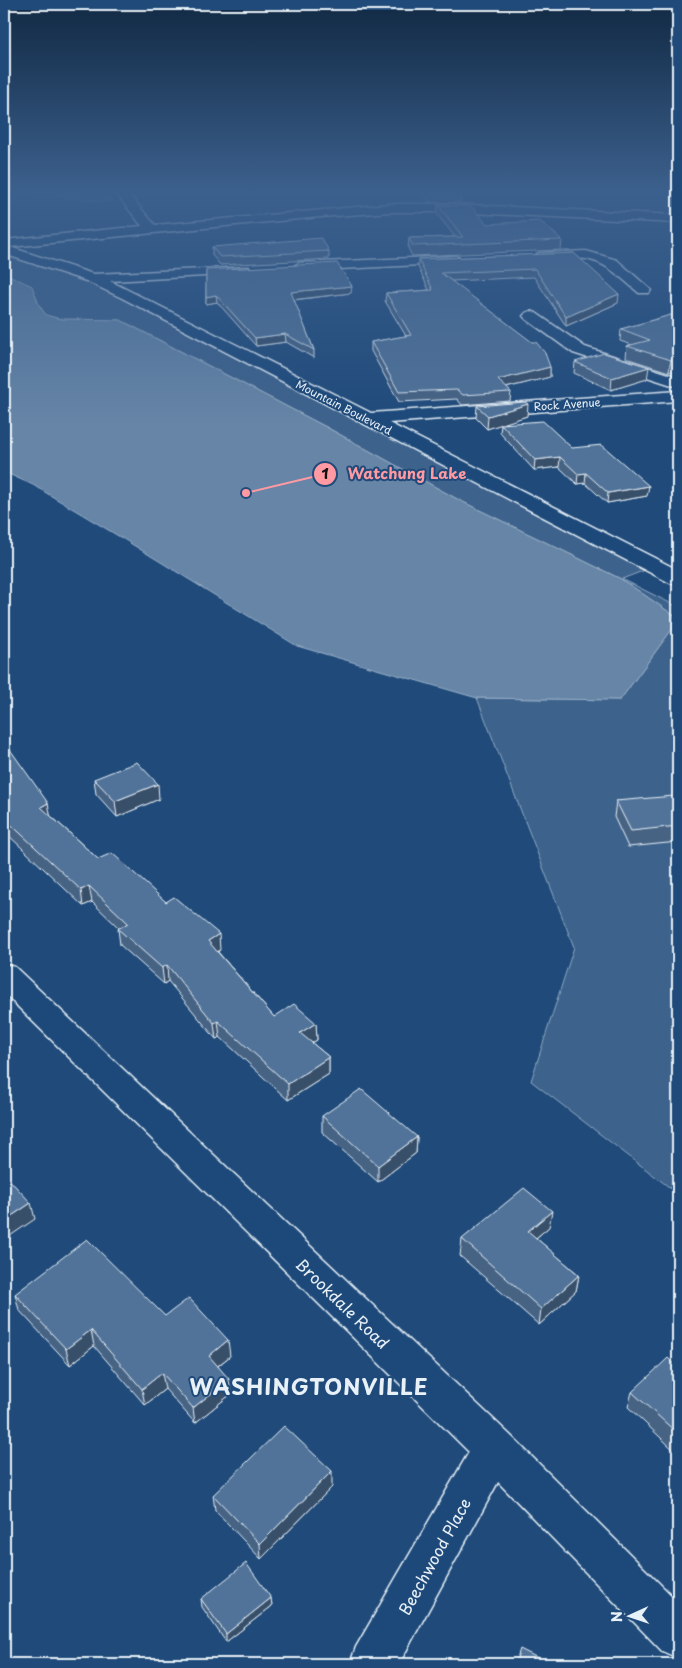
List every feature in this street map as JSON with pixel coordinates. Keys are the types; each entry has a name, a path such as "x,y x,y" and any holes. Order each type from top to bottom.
{"street":[{"name":"Mountain Boulevard","path":"66,270 91,278 135,299 678,578"},
{"path":"91,278 244,270"},
{"path":"620,270 644,290"},
{"path":"532,316 579,350 678,382"},
{"name":"Rock Avenue","path":"366,419 678,396"},
{"name":"Brookdale Road","path":"4,975 494,1448 678,1634"},
{"name":"Beechwood Place","path":"373,1664 494,1448"}],"shaded area":[{"path":"4,270 66,270 91,278 653,567 622,579 678,607 678,618 621,579 459,500 328,428 121,320 60,319 46,315 39,305 32,286 4,273"},
{"path":"4,273 32,286 39,305 46,315 60,319 120,320 328,428 459,500 621,579 678,618 678,621 620,700 477,698 297,646 33,485 4,472"},
{"path":"678,621 678,1194 531,1081 574,947 477,698 620,700"}],"building":[{"path":"206,270 341,270 352,286 291,292 314,350 285,334 255,338 216,295 206,297"},
{"path":"423,270 515,270 441,273 532,342 536,342 545,353 550,367 498,380 511,392 463,395 457,390 399,392 371,342 411,335 386,293 433,290"},
{"path":"536,270 592,270 619,294 566,317"},
{"path":"678,313 678,359 671,360 627,346 650,340 621,329"},
{"path":"604,353 649,367 612,378 575,362"},
{"path":"525,402 528,404 488,416 477,406"},
{"path":"543,421 572,448 602,445 649,486 608,493 586,473 578,474 560,457 535,460 501,424"},
{"path":"4,741 48,803 41,807 98,859 112,853 166,902 174,897 219,934 208,941 274,1017 294,1004 316,1023 300,1033 329,1057 288,1084 218,1021 214,1023 167,965 162,968 118,929 128,923 89,886 81,890 4,818"},
{"path":"137,762 158,784 115,801 94,779"},
{"path":"674,796 678,803 678,826 631,831 616,801"},
{"path":"361,1089 417,1137 378,1166 322,1116"},
{"path":"4,1174 31,1203 4,1221"},
{"path":"524,1188 552,1211 528,1231 579,1275 541,1309 462,1239"},
{"path":"87,1239 165,1316 189,1298 228,1340 209,1356 229,1379 193,1408 162,1373 142,1389 91,1330 66,1349 15,1294"},
{"path":"668,1358 678,1367 678,1434 632,1392"},
{"path":"284,1426 332,1471 260,1544 213,1495"},
{"path":"246,1563 271,1598 226,1634 201,1599"},
{"path":"520,1649 550,1664 515,1664"}],"place":[{"name":"Watchung Lake","path":"246,493"}],"district":[{"name":"WASHINGTONVILLE","path":"309,1385"}]}
